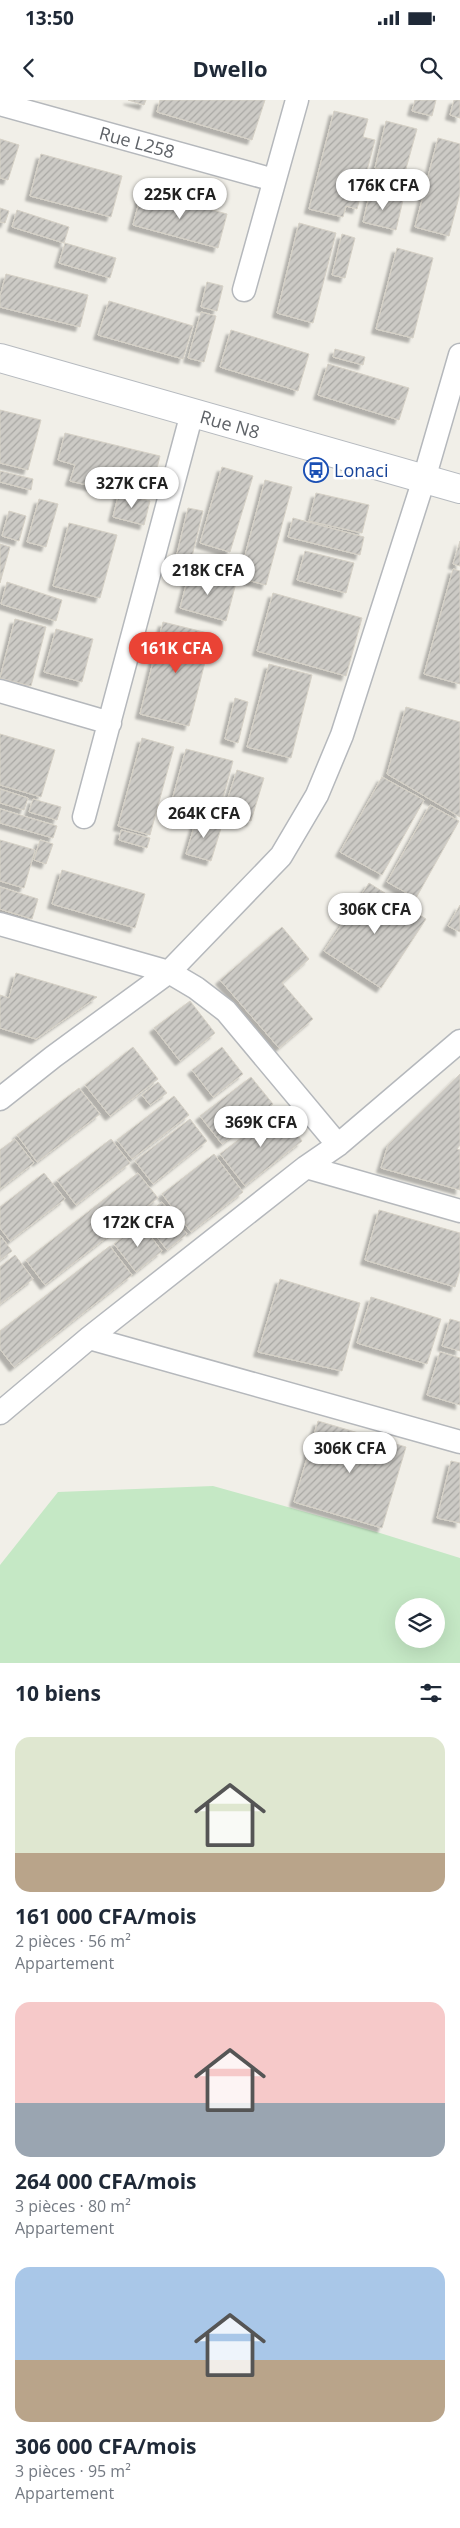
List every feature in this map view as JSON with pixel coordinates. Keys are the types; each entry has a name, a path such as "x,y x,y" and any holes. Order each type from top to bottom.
{"street":[{"path":"244,290 297,100"},
{"name":"Rue L258","path":"0,104 274,180"},
{"path":"0,1099 53,1057 169,972 281,856 317,795 342,735 424,480 460,354"},
{"name":"Rue N8","path":"0,358 460,489"},
{"path":"84,817 192,413"},
{"path":"0,691 110,724"},
{"path":"0,924 169,972 196,988 226,1011 338,1145"},
{"path":"0,1413 89,1338 306,1167 338,1145 460,1042"},
{"path":"306,1167 460,1211"},
{"path":"89,1338 460,1442"}],"green space":[{"path":"213,1486 380,1533 460,1558 460,1663 0,1663 0,1565 58,1492"}],"building":[{"path":"128,100 146,100 144,105"},
{"path":"160,100 265,100 252,140 157,112"},
{"path":"415,100 436,100 432,116 412,111"},
{"path":"454,100 460,100 460,118 450,115"},
{"path":"334,111 368,119 363,137 375,140 357,209 346,206 343,217 309,209"},
{"path":"386,121 417,129 404,176 375,168"},
{"path":"438,138 460,144 460,193 449,236 415,227"},
{"path":"0,139 19,145 8,180 0,178"},
{"path":"41,154 122,176 111,217 30,196"},
{"path":"142,191 227,214 218,248 133,225"},
{"path":"370,192 403,200 396,230 363,222"},
{"path":"0,208 9,211 5,223 0,222"},
{"path":"17,210 69,227 64,243 12,227"},
{"path":"299,223 336,233 313,323 277,313"},
{"path":"342,234 355,238 345,278 332,275"},
{"path":"65,243 116,258 110,278 59,263"},
{"path":"397,248 433,258 413,338 376,329"},
{"path":"6,274 88,295 80,327 0,307 0,296"},
{"path":"207,282 223,286 217,311 201,307"},
{"path":"109,301 193,326 183,359 98,335"},
{"path":"201,312 216,316 204,362 188,358"},
{"path":"231,330 309,354 298,391 220,367"},
{"path":"335,349 365,357 363,365 333,357"},
{"path":"328,364 409,388 399,420 318,395"},
{"path":"0,410 41,420 28,470 0,463"},
{"path":"65,433 160,456 153,485 120,476 116,492 70,481 75,465 58,460"},
{"path":"222,467 253,476 230,552 200,543"},
{"path":"0,471 33,479 31,490 0,482"},
{"path":"265,480 292,487 266,585 239,578"},
{"path":"119,493 150,501 144,525 113,517"},
{"path":"316,493 369,505 362,533 309,521"},
{"path":"39,499 58,504 46,547 27,542"},
{"path":"188,508 203,511 190,565 175,562"},
{"path":"9,511 26,516 19,541 2,536"},
{"path":"293,518 364,537 360,555 288,537"},
{"path":"69,523 117,535 100,598 53,586"},
{"path":"460,541 460,566 453,564"},
{"path":"0,544 10,547 0,583"},
{"path":"305,551 354,563 346,593 297,580"},
{"path":"453,569 460,571 460,684 424,674"},
{"path":"190,570 236,583 226,621 180,608"},
{"path":"7,582 62,600 56,621 1,604"},
{"path":"273,593 362,618 346,676 257,651"},
{"path":"15,619 46,627 31,686 0,678"},
{"path":"163,622 212,634 189,726 140,714"},
{"path":"56,629 93,639 82,682 44,672"},
{"path":"269,664 312,675 291,758 247,747"},
{"path":"235,698 248,702 238,743 225,739"},
{"path":"406,707 460,722 460,817 387,774"},
{"path":"0,734 55,750 41,797 0,785"},
{"path":"142,738 174,747 150,835 118,826"},
{"path":"186,749 233,761 218,817 171,804"},
{"path":"237,770 264,778 251,821 223,813"},
{"path":"382,777 424,800 382,875 340,852"},
{"path":"0,789 28,798 24,810 0,803"},
{"path":"33,799 61,807 57,820 29,812"},
{"path":"430,805 459,821 416,898 387,882"},
{"path":"0,809 57,826 53,838 0,823"},
{"path":"197,817 222,825 211,861 186,854"},
{"path":"121,830 150,838 147,848 119,840"},
{"path":"0,840 35,850 24,888 0,881"},
{"path":"40,840 53,844 46,864 34,860"},
{"path":"62,870 145,894 135,928 52,904"},
{"path":"369,883 426,919 381,988 324,951"},
{"path":"0,887 38,899 32,919 0,909"},
{"path":"460,905 460,932 448,926"},
{"path":"282,927 309,959 282,983 313,1019 279,1048 220,980"},
{"path":"16,973 97,997 36,1039 0,1028 0,995 9,998"},
{"path":"190,1001 215,1033 180,1061 154,1028"},
{"path":"133,1047 158,1079 110,1116 85,1085"},
{"path":"222,1047 243,1074 213,1097 192,1070"},
{"path":"460,1074 460,1145 457,1149 460,1150 460,1190 381,1168 388,1145"},
{"path":"251,1077 273,1104 222,1144 200,1116"},
{"path":"158,1082 167,1093 150,1105 142,1095"},
{"path":"79,1088 100,1114 37,1162 17,1135"},
{"path":"174,1096 189,1115 132,1159 117,1140"},
{"path":"278,1110 302,1141 245,1186 220,1154"},
{"path":"190,1119 207,1141 153,1184 135,1161"},
{"path":"15,1139 34,1163 0,1189 0,1150"},
{"path":"111,1139 130,1163 76,1205 57,1180"},
{"path":"214,1154 243,1192 191,1232 162,1194"},
{"path":"44,1173 65,1199 10,1241 0,1228 0,1207"},
{"path":"138,1173 158,1198 45,1285 26,1260"},
{"path":"162,1202 187,1234 167,1250 142,1218"},
{"path":"379,1210 460,1233 460,1270 455,1287 365,1260"},
{"path":"141,1224 162,1251 136,1272 114,1244"},
{"path":"0,1235 12,1251 0,1260"},
{"path":"110,1246 132,1275 14,1367 0,1349 0,1331"},
{"path":"15,1255 33,1279 0,1304 0,1267"},
{"path":"280,1279 360,1303 342,1371 258,1352"},
{"path":"371,1297 441,1319 427,1364 357,1343"},
{"path":"450,1319 460,1322 460,1351 442,1346"},
{"path":"440,1352 460,1358 460,1405 427,1395"},
{"path":"318,1421 406,1447 382,1528 294,1502"},
{"path":"451,1461 460,1463 460,1523 437,1518"}],"place":[{"name":"Lonaci","path":"316,470"}]}
